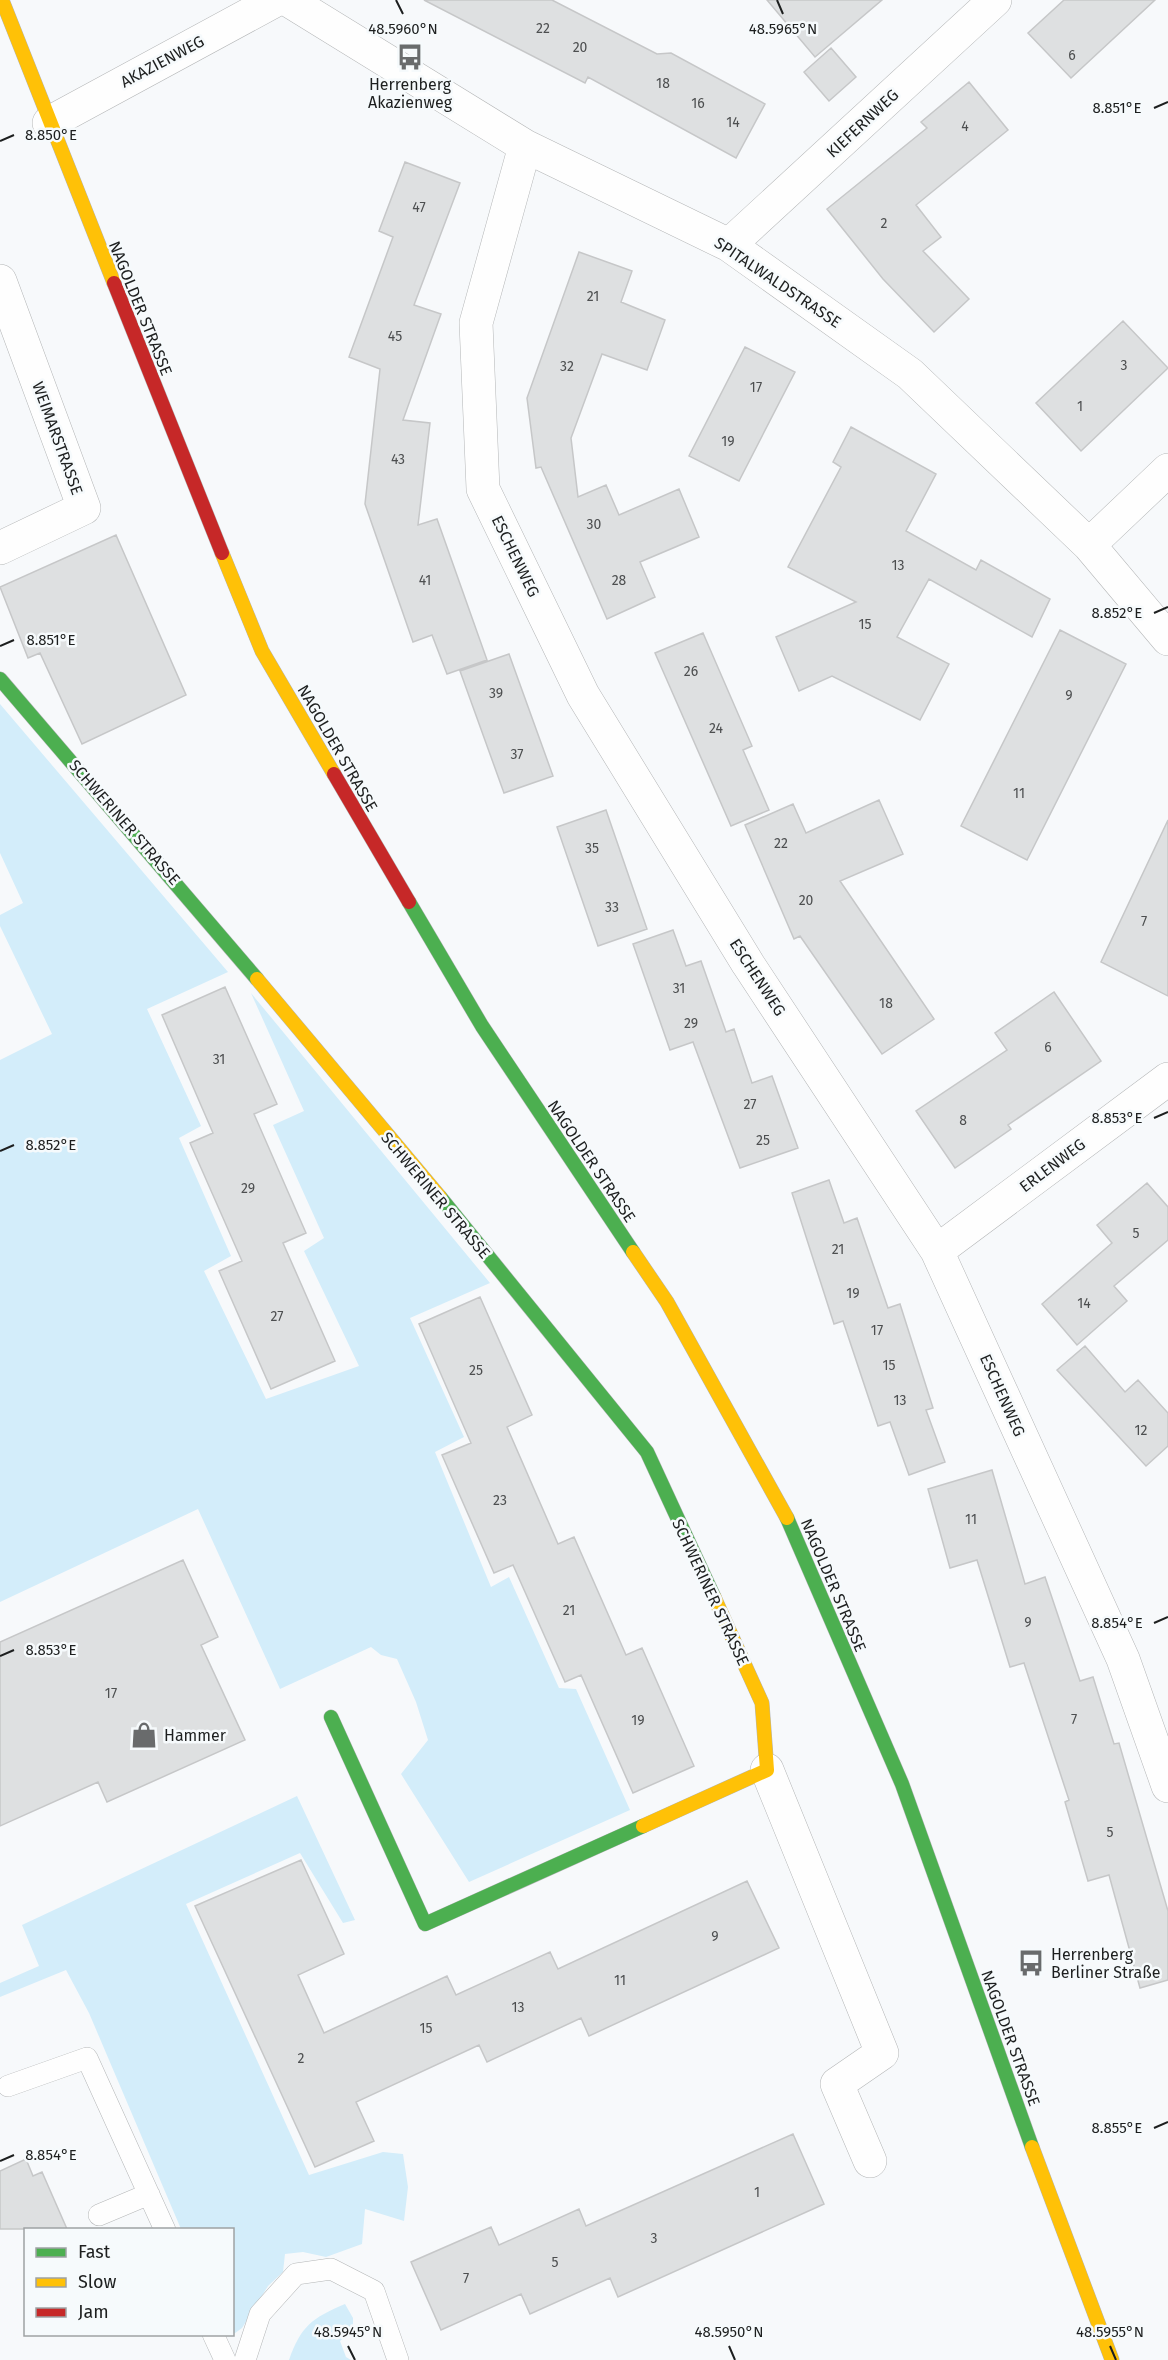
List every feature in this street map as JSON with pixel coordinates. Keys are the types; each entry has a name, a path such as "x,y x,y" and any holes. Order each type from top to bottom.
{"main road":[{"name":"NAGOLDER STRASSE","path":"2,0 48,123 262,651 482,1026 667,1302 785,1512 902,1784 1062,2230 1112,2360"},
{"name":"SCHWERINER STRASSE","path":"0,679 186,894 493,1261 647,1452 762,1703 767,1770"},
{"path":"331,1717 425,1924 767,1770"}],"street":[{"name":"AKAZIENWEG","path":"48,123 276,0"},
{"name":"SPITALWALDSTRASSE","path":"288,0 525,146 729,245 910,374 1089,544 1168,639"},
{"name":"KIEFERNWEG","path":"729,245 995,0"},
{"name":"ESCHENWEG","path":"525,146 476,323 483,489 583,695 748,964 937,1251 1123,1659 1168,1786"},
{"name":"WEIMARSTRASSE","path":"0,281 84,507 0,548"},
{"path":"1089,544 1168,470"},
{"name":"ERLENWEG","path":"937,1251 1168,1079"},
{"name":"SCHWERINER STRASSE","path":"767,1770 882,2053 837,2084 870,2161"}],"lane":[{"path":"8,2086 87,2058 165,2228"},
{"path":"99,2215 148,2194"},
{"path":"245,2360 260,2314 296,2274 331,2269 374,2292 398,2360"},
{"path":"214,2336 225,2360"}],"shaded area":[{"path":"0,704 228,972 147,1009 201,1126 179,1138 231,1256 204,1271 266,1399 359,1366 304,1251 324,1238 273,1125 304,1111 251,993 490,1283 410,1318 464,1437 435,1452 491,1587 509,1577 559,1688 576,1689 630,1810 469,1882 401,1774 428,1740 416,1702 397,1659 381,1655 371,1647 280,1689 198,1509 0,1602 0,1060 52,1034 0,926 0,915 23,903 0,853"},
{"path":"297,1796 355,1920 343,1923 300,1853 186,1904 309,2175 383,2152 403,2154 408,2187 404,2221 365,2209 362,2244 326,2257 303,2252 285,2254 283,2272 268,2286 242,2328 234,2334 234,2228 181,2228 89,2013 66,1970 0,1997 0,1983 39,1966 22,1925"},
{"path":"345,2304 353,2318 353,2330 340,2341 346,2357 351,2360 289,2360 298,2339 309,2324"}],"building":[{"path":"424,0 552,0 657,54 671,53 765,104 736,158 588,77 585,83"},
{"path":"767,0 882,0 815,57"},
{"path":"1064,0 1155,0 1071,78 1028,33"},
{"path":"831,48 856,77 829,101 804,72"},
{"path":"969,82 1008,130 916,205 941,237 923,251 969,299 934,332 883,279 827,209 927,128 921,122"},
{"path":"405,162 460,183 414,305 441,314 403,420 430,423 418,525 437,519 487,660 447,674 432,635 413,642 365,504 380,369 349,357 393,237 379,231"},
{"path":"579,252 632,271 621,302 665,320 647,370 602,354 571,438 578,497 606,485 619,515 679,489 699,537 640,562 655,597 607,619 541,467 536,468 527,398"},
{"path":"1123,321 1168,368 1081,451 1036,403"},
{"path":"745,347 795,372 739,481 689,456"},
{"path":"851,427 936,474 906,531 976,570 981,560 1050,599 1032,637 929,579 897,637 949,664 920,720 832,676 799,691 776,637 856,602 788,567 841,467 833,462"},
{"path":"116,535 186,695 82,744 40,653 28,658 0,587"},
{"path":"1060,630 1126,664 1027,860 961,826"},
{"path":"703,633 752,746 743,750 769,810 731,826 655,653"},
{"path":"509,654 553,776 504,793 460,671"},
{"path":"879,800 903,854 840,881 934,1019 882,1054 800,936 794,939 745,825 793,804 806,833"},
{"path":"606,810 647,929 598,946 557,827"},
{"path":"1168,820 1168,996 1101,962"},
{"path":"673,930 686,966 701,961 726,1032 734,1029 752,1083 772,1076 798,1148 740,1168 693,1042 670,1050 633,944"},
{"path":"225,987 277,1104 254,1114 306,1233 283,1243 335,1361 271,1389 219,1271 242,1261 190,1143 213,1133 162,1015"},
{"path":"1054,992 1101,1061 1008,1125 1011,1129 955,1168 916,1111 1007,1050 995,1033"},
{"path":"829,1180 844,1223 857,1218 888,1308 900,1304 933,1408 926,1410 945,1462 909,1475 890,1422 878,1426 843,1321 834,1324 792,1193"},
{"path":"1147,1183 1168,1207 1168,1240 1114,1286 1127,1301 1077,1345 1042,1304 1112,1243 1097,1225"},
{"path":"480,1297 532,1415 507,1427 558,1544 574,1537 626,1655 642,1648 694,1766 633,1793 581,1675 565,1682 513,1565 494,1573 442,1455 471,1443 419,1324"},
{"path":"1085,1346 1125,1392 1138,1380 1168,1413 1168,1446 1146,1466 1057,1370"},
{"path":"992,1470 1025,1584 1045,1577 1080,1681 1093,1677 1114,1744 1119,1743 1168,1911 1168,1980 1140,1988 1109,1875 1088,1881 1065,1802 1069,1800 1024,1663 1010,1667 977,1560 950,1568 928,1489"},
{"path":"183,1560 218,1637 201,1645 245,1740 107,1802 98,1782 0,1826 0,1642"},
{"path":"301,1860 344,1954 298,1975 324,2033 447,1976 456,1995 550,1952 558,1969 747,1881 779,1948 589,2036 581,2018 487,2062 479,2045 356,2102 374,2141 315,2167 195,1906"},
{"path":"793,2134 824,2204 618,2297 610,2278 530,2314 521,2294 441,2330 411,2262 491,2227 499,2245 579,2209 586,2226"},
{"path":"26,2159 33,2176 42,2172 67,2228 0,2229 0,2171"}],"traffic: fast":[{"path":"0,679 257,979"},
{"path":"409,902 482,1026 633,1252"},
{"path":"440,1197 647,1452 714,1597"},
{"path":"787,1518 902,1784 1032,2147"},
{"path":"331,1717 425,1924 643,1826"}],"traffic: slow":[{"path":"2,0 114,283"},
{"path":"222,553 262,651 334,774"},
{"path":"257,979 440,1197"},
{"path":"633,1252 667,1302 787,1518"},
{"path":"643,1826 767,1770 762,1703 714,1597"},
{"path":"1032,2147 1112,2360"}],"traffic: jam":[{"path":"114,283 222,553"},
{"path":"334,774 409,902"}],"place":[{"name":"Herrenberg Akazienweg","path":"410,57"},
{"name":"Hammer","path":"144,1735"},
{"name":"Herrenberg Berliner Straße","path":"1031,1963"}]}
